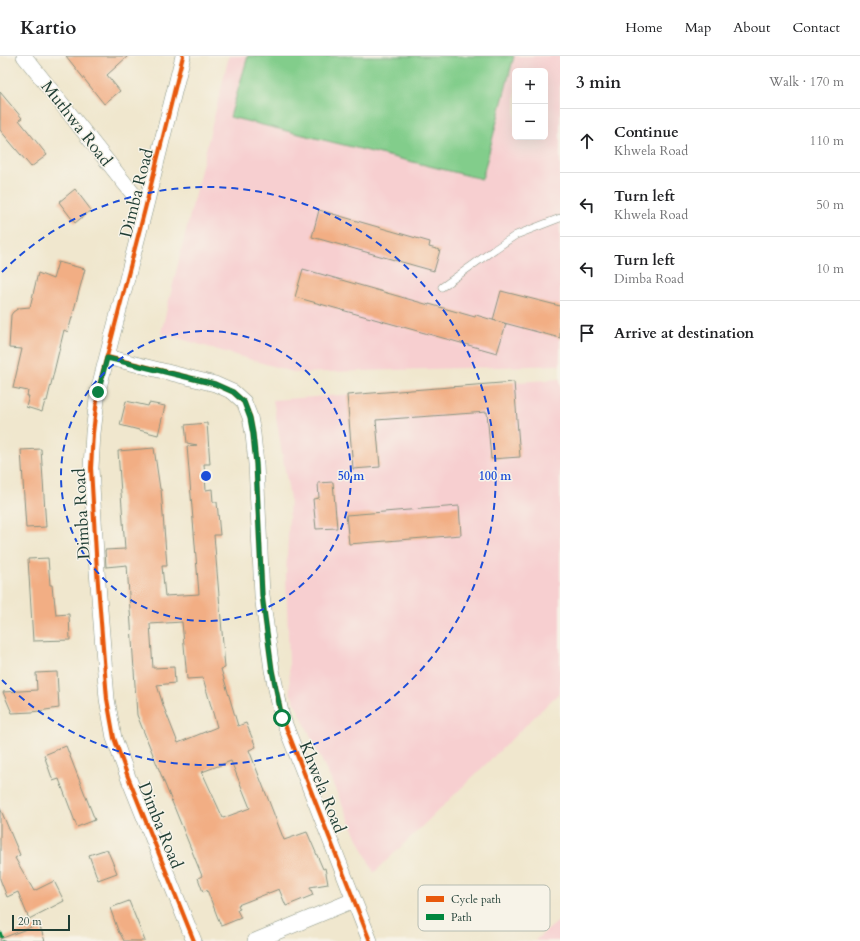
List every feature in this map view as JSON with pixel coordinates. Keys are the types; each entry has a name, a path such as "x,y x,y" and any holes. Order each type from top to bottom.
{"street":[{"name":"Muthwa Road","path":"24,56 145,209"},
{"name":"Dimba Road","path":"183,56 98,392 93,432 91,468 107,699 114,738 128,778 194,941"},
{"name":"Khwela Road","path":"107,358 215,384 233,392 244,402 250,418 256,464 262,595 272,670 282,718 370,941"},
{"path":"255,941 354,900"}],"lane":[{"path":"442,286 489,252 516,235 560,218"}],"shaded area":[{"path":"229,56 560,56 560,365 296,373 161,333"},
{"path":"560,379 560,692 374,873 290,692 286,575 290,499 273,400"},
{"path":"560,920 560,941 534,941 546,931 550,931 550,928"}],"green space":[{"path":"248,56 514,56 482,179 230,117"}],"building":[{"path":"66,56 128,56 107,75 120,91 104,104"},
{"path":"0,92 22,118 19,120 47,155 31,167 0,130"},
{"path":"75,189 91,210 75,223 59,202"},
{"path":"319,210 430,242 429,247 440,250 434,271 312,237"},
{"path":"58,262 85,269 68,332 64,330 47,401 45,401 42,412 26,407 29,396 27,396 28,391 13,388 22,349 9,348 11,315 19,308 30,307 38,273 53,279"},
{"path":"303,269 429,305 475,317 476,315 506,324 497,353 295,297"},
{"path":"501,291 560,306 560,338 493,320"},
{"path":"514,382 520,457 491,459 487,412 376,420 380,467 353,469 347,395"},
{"path":"126,401 148,406 149,403 165,406 158,435 120,425"},
{"path":"207,423 210,464 204,464 206,490 212,489 213,502 217,502 220,535 214,535 225,668 221,669 238,726 246,723 256,747 249,750 284,840 307,832 323,869 325,868 328,884 310,887 313,895 286,906 279,889 238,905 240,909 237,910 241,918 221,926 207,890 203,892 198,878 202,876 137,715 127,565 106,567 105,550 125,549 118,451 154,448 161,489 167,566 162,566 165,596 199,594 187,446 197,445 187,443 185,425","holes":["182,622 187,679 203,678 217,727 178,743 157,685 175,683 174,667 153,668 150,624","231,761 250,808 223,818 202,772"]},
{"path":"41,449 46,527 26,528 21,450"},
{"path":"333,482 337,528 316,529 313,499 319,498 318,483"},
{"path":"459,506 461,535 349,544 346,515"},
{"path":"48,558 50,585 52,585 56,615 69,614 70,640 33,641 28,559"},
{"path":"57,672 59,708 12,713 3,692 37,690 36,673"},
{"path":"66,746 95,820 77,827 59,779 53,781 44,755"},
{"path":"0,808 20,855 15,858 34,891 54,881 64,901 29,919 18,892 7,897 0,879"},
{"path":"107,849 117,873 98,880 89,855"},
{"path":"129,901 145,941 124,941 119,933 110,908"},
{"path":"39,924 45,941 0,941 0,939"}],"marked path":[{"path":"0,932 3,941"}],"cycle path":[{"path":"183,56 98,391 91,468 107,699 114,738 128,777 194,941"},
{"path":"107,357 215,384 233,392 244,402 250,417 256,464 262,595 272,670 282,717 370,941"}],"route":[{"path":"98,392 107,358 215,384 233,392 244,402 250,418 256,464 262,595 272,670 282,718"}]}
